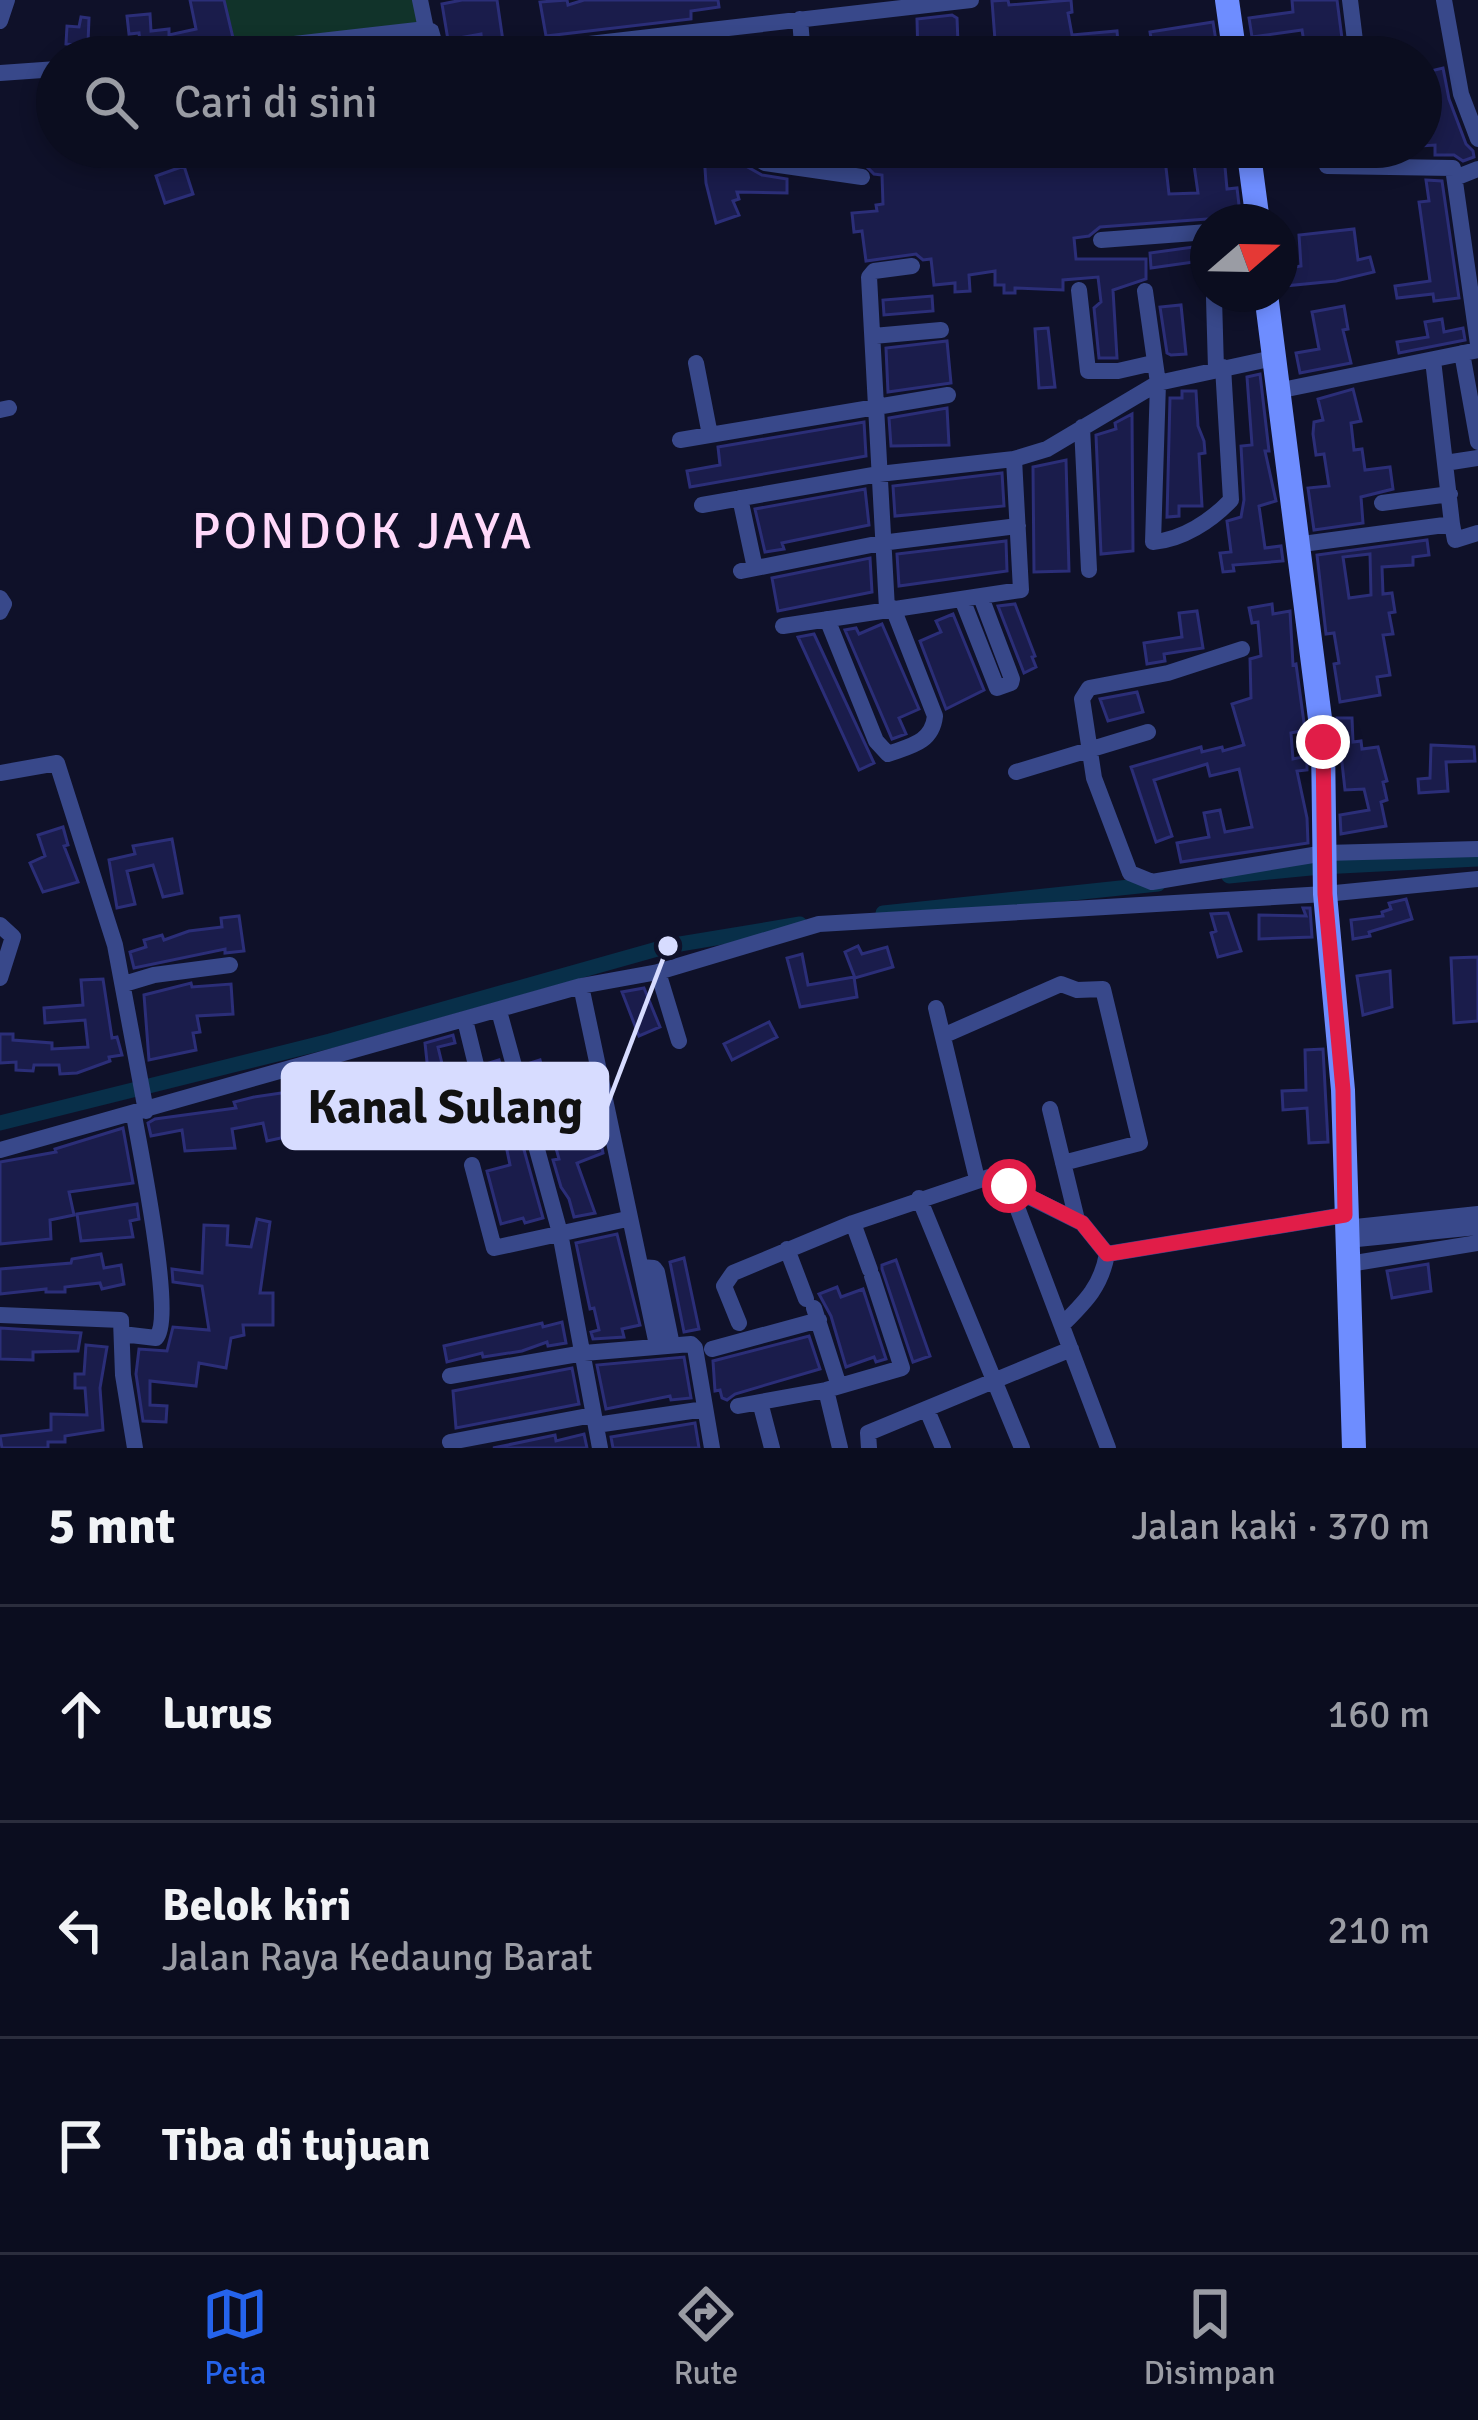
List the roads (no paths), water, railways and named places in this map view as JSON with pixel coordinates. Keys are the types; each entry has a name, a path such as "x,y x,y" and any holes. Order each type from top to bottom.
{"street":[{"path":"0,21 7,0"},
{"path":"420,0 426,29"},
{"path":"675,36 873,5 971,0"},
{"path":"1227,0 1232,36"},
{"path":"1350,0 1354,36"},
{"path":"1444,0 1461,94 1478,139"},
{"path":"800,20 801,36"},
{"path":"364,36 426,29 433,36"},
{"path":"0,73 36,70"},
{"path":"1442,165 1450,166 1455,178 1471,244 1478,442"},
{"path":"797,168 862,178"},
{"path":"1251,168 1256,204"},
{"path":"1455,178 1478,169"},
{"path":"1101,240 1190,233"},
{"path":"827,619 876,741 888,754 923,741 933,731 935,716 890,609 881,543 869,275 913,266"},
{"path":"1079,290 1088,371 1153,363"},
{"path":"1145,291 1158,383 1153,542 1172,541 1219,513 1231,500 1215,312"},
{"path":"1268,312 1323,742 1326,870 1343,1090 1354,1448"},
{"path":"873,336 940,330"},
{"path":"1277,391 1473,349"},
{"path":"702,505 879,474 1014,459 1046,449 1158,383 1273,358"},
{"path":"1433,360 1455,540 1478,533"},
{"path":"696,363 710,435"},
{"path":"680,440 948,394"},
{"path":"1082,427 1089,570"},
{"path":"1445,463 1478,458"},
{"path":"783,626 1021,590 1014,459"},
{"path":"1382,503 1450,494"},
{"path":"740,499 748,569 881,543 1018,526"},
{"path":"1295,544 1453,524"},
{"path":"0,598 4,604 0,612"},
{"path":"1242,649 1168,673 1089,688 1081,710 1088,749 1113,836 1130,873 1152,882 1326,870 1478,879"},
{"path":"1016,772 1148,732"},
{"path":"0,773 57,763 124,984 163,1326 156,1338 122,1334"},
{"path":"0,1150 819,924 1326,870 1478,849"},
{"path":"0,926 13,938 0,978"},
{"path":"124,984 230,965"},
{"path":"658,972 679,1041"},
{"path":"945,1035 1061,984 1076,990 1102,989 1140,1143 1063,1162"},
{"path":"581,986 628,1219 641,1267 657,1272 664,1345"},
{"path":"936,1008 977,1179"},
{"path":"499,1011 560,1233 600,1448"},
{"path":"465,1020 490,1122"},
{"path":"1050,1109 1077,1220"},
{"path":"472,1166 494,1248 628,1219"},
{"path":"739,1323 724,1286 733,1273 977,1179 989,1177 1077,1220 1107,1254"},
{"path":"1009,1186 1108,1448"},
{"path":"919,1198 1022,1448"},
{"path":"1107,1254 1347,1237 1478,1214"},
{"path":"738,1406 833,1388 902,1368 853,1223"},
{"path":"1376,1232 1478,1227"},
{"path":"1347,1237 1478,1243"},
{"path":"787,1249 813,1309 833,1388 841,1448"},
{"path":"1062,1325 1093,1295 1107,1254"},
{"path":"712,1349 813,1309"},
{"path":"0,1315 119,1320 128,1447"},
{"path":"450,1376 584,1353 691,1344 712,1448"},
{"path":"869,1448 868,1433 1071,1349"},
{"path":"760,1402 772,1448"},
{"path":"449,1440 705,1409"},
{"path":"927,1410 943,1448"}],"waterway":[{"path":"1229,876 1478,859"},
{"path":"883,913 1158,884"},
{"path":"0,1123 330,1041 668,946 800,924"}],"place":[{"name":"Kanal Sulang","path":"668,946"}],"district":[{"name":"PONDOK JAYA","path":"363,530"}]}
